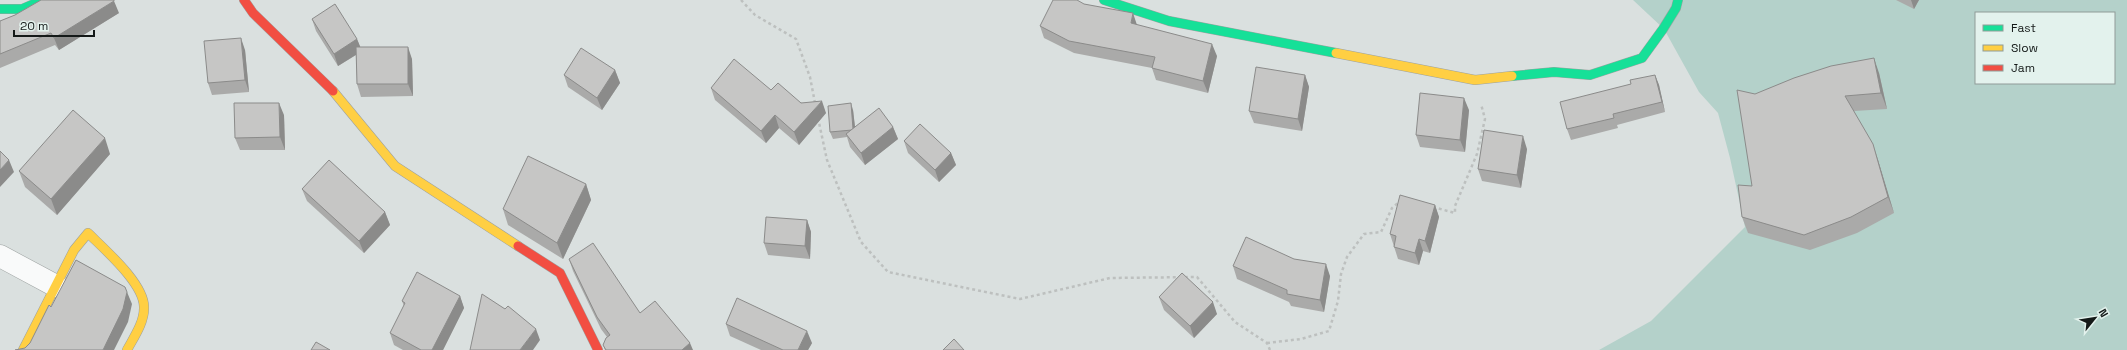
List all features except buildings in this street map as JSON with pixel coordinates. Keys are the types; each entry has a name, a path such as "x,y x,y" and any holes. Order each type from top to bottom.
{"street":[{"path":"0,9 22,9 43,0"},
{"path":"244,0 253,13 325,81 395,166 560,273 598,350"},
{"path":"1104,0 1169,21 1475,80 1554,72 1590,75 1642,58 1664,29 1676,8 1678,0"},
{"path":"23,350 74,250 88,233 139,288 144,302 143,317 127,350"},
{"path":"0,256 56,286"}],"path":[{"path":"741,0 755,15 796,39 810,77 816,107"},
{"path":"1425,205 1455,213 1455,206 1477,154 1485,119 1475,80"},
{"path":"818,115 827,160 861,242 888,272 1020,299 1110,278 1197,277 1235,322 1267,342 1301,339 1329,331 1338,301 1341,274 1347,257 1364,234 1381,232 1392,208 1402,199"},
{"path":"1267,342 1270,350"}],"green space":[{"path":"1633,0 2127,0 2127,350 1599,350 1651,321 1745,227 1730,158 1718,113 1699,92 1664,29"}],"traffic: fast":[{"path":"0,9 22,9 43,0"},
{"path":"1104,0 1169,21 1336,53"},
{"path":"1512,76 1554,72 1590,75 1642,58 1663,29 1676,8 1678,0"}],"traffic: slow":[{"path":"1336,53 1475,80 1512,76"},
{"path":"333,91 395,166 518,246"},
{"path":"23,350 74,250 88,233 113,257 131,278 143,299 144,314 138,330 127,350"}],"traffic: jam":[{"path":"244,0 253,13 333,91"},
{"path":"518,246 560,273 598,350"}]}
